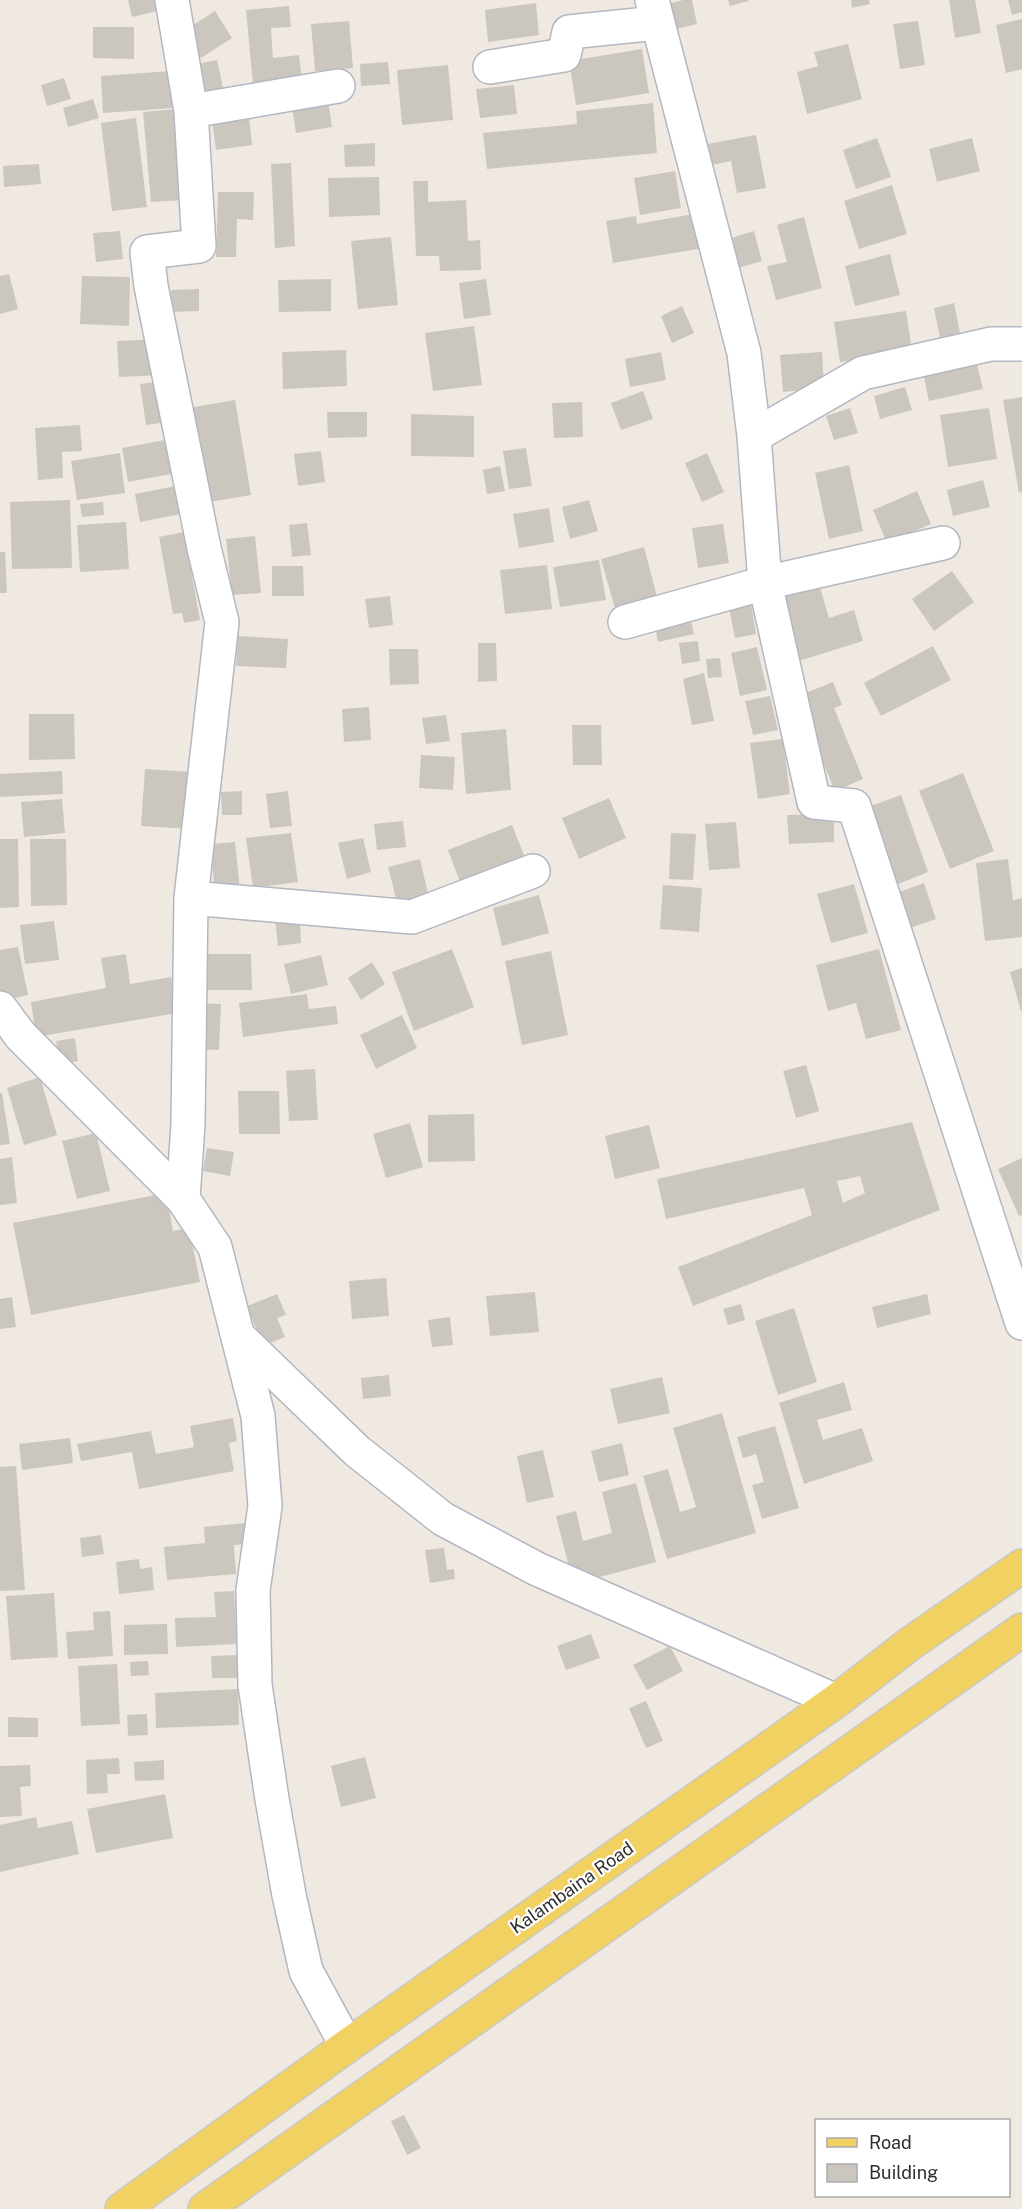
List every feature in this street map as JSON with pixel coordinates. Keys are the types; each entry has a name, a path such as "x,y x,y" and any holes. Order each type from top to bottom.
{"main road":[{"name":"Kalambaina Road","path":"122,2209 347,2046 836,1701 911,1643 1022,1566"},
{"path":"206,2209 1022,1630"}],"street":[{"path":"172,0 191,111 199,246 147,252 204,548 222,622 191,898 188,1124 183,1199"},
{"path":"490,68 564,55 569,32 654,12 744,353 754,436 765,583 814,802 854,806 1022,1323"},
{"path":"191,111 338,86"},
{"path":"754,436 863,373 991,344 1022,344"},
{"path":"626,622 765,583 943,543"},
{"path":"191,898 412,917 533,871"},
{"path":"0,1008 21,1036 183,1199 215,1247 258,1416 265,1506 253,1590 255,1674 270,1788 289,1895 306,1971 347,2046"},
{"path":"238,1336 357,1451 443,1518 537,1569 836,1701"}],"building":[{"path":"128,0 164,0 166,9 132,17"},
{"path":"692,0 697,24 673,30 667,4"},
{"path":"728,0 748,0 749,1 730,6"},
{"path":"851,0 869,0 870,4 852,8"},
{"path":"949,0 975,0 981,33 955,38"},
{"path":"1008,0 1022,0 1022,12 1012,15"},
{"path":"536,3 539,35 488,42 485,10"},
{"path":"289,6 291,27 271,28 273,58 299,55 302,81 253,85 246,10"},
{"path":"215,11 232,38 201,58 184,31"},
{"path":"1022,19 1022,69 1006,73 996,25"},
{"path":"349,21 353,68 315,71 311,24"},
{"path":"918,21 925,65 900,69 893,24"},
{"path":"93,27 134,27 134,59 93,58"},
{"path":"848,44 862,99 807,114 797,72 818,66 814,52"},
{"path":"642,49 649,93 576,105 569,61"},
{"path":"217,60 224,92 195,97 188,66"},
{"path":"388,62 390,84 361,86 360,64"},
{"path":"448,65 453,120 402,125 397,70"},
{"path":"171,71 174,108 103,113 101,76"},
{"path":"64,78 71,99 47,106 41,85"},
{"path":"514,85 517,114 480,118 476,89"},
{"path":"93,99 99,118 68,127 63,108"},
{"path":"328,99 332,127 296,133 292,106"},
{"path":"653,103 657,153 487,169 483,133 577,124 576,111"},
{"path":"177,109 186,200 151,202 143,112"},
{"path":"249,116 252,145 216,150 212,120"},
{"path":"136,118 147,207 112,211 101,123"},
{"path":"756,135 766,188 737,193 731,161 702,167 697,146"},
{"path":"877,138 891,177 856,189 843,150"},
{"path":"972,138 980,171 937,182 929,149"},
{"path":"375,143 375,166 345,167 344,145"},
{"path":"291,163 295,246 275,248 271,164"},
{"path":"39,164 41,184 4,187 3,166"},
{"path":"675,171 681,208 640,215 634,178"},
{"path":"379,177 380,215 329,217 328,178"},
{"path":"413,181 428,181 428,202 466,200 468,241 480,240 481,270 440,271 439,256 416,256"},
{"path":"892,185 907,234 859,249 844,201"},
{"path":"218,192 254,192 253,220 237,219 236,257 216,257"},
{"path":"699,213 704,248 613,263 606,221 636,216 637,224"},
{"path":"804,217 822,288 776,300 767,266 787,262 777,225"},
{"path":"120,231 123,259 96,262 93,233"},
{"path":"754,231 762,261 731,270 722,241"},
{"path":"391,237 398,305 358,309 351,241"},
{"path":"890,254 900,295 855,306 845,266"},
{"path":"9,274 18,309 0,314 0,276"},
{"path":"82,276 130,277 129,326 80,324"},
{"path":"331,279 331,311 279,312 278,280"},
{"path":"486,279 491,315 464,319 459,283"},
{"path":"199,289 199,311 172,312 171,290"},
{"path":"954,303 960,333 940,337 934,308"},
{"path":"682,306 694,333 672,343 661,316"},
{"path":"906,311 912,351 840,362 834,322"},
{"path":"474,326 482,385 433,391 425,333"},
{"path":"159,339 161,375 119,377 117,341"},
{"path":"346,350 347,386 283,389 282,352"},
{"path":"661,352 666,380 630,387 625,359"},
{"path":"822,352 824,388 783,392 780,355"},
{"path":"975,356 983,389 929,401 922,368"},
{"path":"164,381 169,422 146,425 140,384"},
{"path":"905,387 912,410 880,419 874,396"},
{"path":"643,391 653,419 621,430 611,403"},
{"path":"1022,397 1022,492 1019,493 1003,400"},
{"path":"235,400 251,495 204,503 188,408"},
{"path":"582,402 583,437 554,438 552,403"},
{"path":"850,408 858,433 834,440 826,416"},
{"path":"989,408 997,459 948,467 940,415"},
{"path":"327,412 367,412 367,437 328,438"},
{"path":"411,414 474,416 474,457 411,456"},
{"path":"80,425 82,451 62,452 63,478 38,480 35,428"},
{"path":"165,440 171,474 128,482 122,448"},
{"path":"526,448 532,486 509,489 503,451"},
{"path":"321,451 325,482 298,486 294,454"},
{"path":"120,453 125,493 77,500 71,461"},
{"path":"707,453 724,492 702,502 685,463"},
{"path":"849,465 863,531 829,539 815,473"},
{"path":"500,466 505,491 487,494 483,470"},
{"path":"983,480 990,507 953,516 947,490"},
{"path":"176,486 181,514 140,522 135,494"},
{"path":"917,491 931,524 887,543 873,510"},
{"path":"70,500 72,568 12,569 10,502"},
{"path":"589,500 598,531 570,539 562,507"},
{"path":"103,502 104,515 82,517 80,504"},
{"path":"549,508 554,542 519,548 513,514"},
{"path":"126,522 129,569 80,572 77,525"},
{"path":"307,523 311,555 292,557 289,525"},
{"path":"723,524 729,563 698,568 692,528"},
{"path":"184,532 200,620 184,623 182,613 173,614 159,537"},
{"path":"255,536 261,593 232,595 226,539"},
{"path":"644,547 658,601 616,612 601,559"},
{"path":"0,552 5,552 7,593 0,593"},
{"path":"599,560 606,600 560,607 553,567"},
{"path":"547,565 552,609 505,614 500,570"},
{"path":"272,566 303,566 304,596 272,596"},
{"path":"952,571 974,602 934,631 912,599"},
{"path":"819,584 829,618 854,610 863,641 789,664 770,599"},
{"path":"390,596 393,625 369,628 365,599"},
{"path":"750,598 756,634 735,638 728,602"},
{"path":"689,613 694,634 658,642 654,621"},
{"path":"238,636 288,639 286,668 236,666"},
{"path":"698,641 700,661 682,664 679,643"},
{"path":"478,643 496,643 497,681 478,682"},
{"path":"933,646 951,680 881,716 864,683"},
{"path":"757,647 767,690 740,696 731,653"},
{"path":"389,649 418,649 419,684 390,685"},
{"path":"720,658 722,677 708,678 706,659"},
{"path":"704,673 714,721 692,725 683,679"},
{"path":"833,682 842,705 834,708 863,779 835,791 796,697"},
{"path":"770,696 778,730 753,735 745,701"},
{"path":"369,707 371,740 344,742 342,709"},
{"path":"29,714 74,714 75,759 29,760"},
{"path":"446,715 450,741 426,744 422,718"},
{"path":"572,725 601,725 602,765 573,765"},
{"path":"506,729 511,790 466,794 461,733"},
{"path":"783,739 790,794 758,799 750,743"},
{"path":"421,755 455,757 453,790 419,788"},
{"path":"145,769 192,772 189,829 141,826"},
{"path":"62,771 63,794 0,797 0,774"},
{"path":"963,773 994,851 950,869 919,791"},
{"path":"242,791 242,815 222,815 221,792"},
{"path":"288,791 292,826 270,828 266,794"},
{"path":"901,795 928,872 896,885 868,807"},
{"path":"609,798 626,838 579,859 562,818"},
{"path":"62,799 65,833 24,837 21,802"},
{"path":"834,814 834,842 789,844 787,815"},
{"path":"403,821 406,847 377,850 374,824"},
{"path":"736,822 740,868 709,870 705,824"},
{"path":"512,825 528,865 463,890 448,850"},
{"path":"291,833 298,882 253,888 246,838"},
{"path":"671,833 696,834 693,880 669,879"},
{"path":"363,838 371,872 347,879 338,843"},
{"path":"0,839 18,839 19,907 0,908"},
{"path":"30,839 66,839 67,905 31,906"},
{"path":"235,842 240,890 215,892 210,844"},
{"path":"420,859 429,898 398,906 388,867"},
{"path":"1008,859 1013,900 1022,898 1022,937 985,941 976,863"},
{"path":"924,883 936,919 910,928 897,893"},
{"path":"854,884 868,933 831,943 817,894"},
{"path":"663,885 702,888 699,932 660,929"},
{"path":"539,895 549,933 502,946 493,908"},
{"path":"300,917 301,943 278,946 275,919"},
{"path":"54,921 59,960 25,964 20,925"},
{"path":"18,947 28,995 0,1001 0,950"},
{"path":"452,949 474,1007 414,1031 392,972"},
{"path":"879,949 901,1030 866,1039 856,1003 828,1011 816,965"},
{"path":"551,951 568,1035 522,1045 505,961"},
{"path":"126,954 130,984 171,977 177,1013 36,1037 31,1002 106,988 101,958"},
{"path":"206,954 251,954 252,990 207,990"},
{"path":"321,955 328,985 291,994 284,964"},
{"path":"372,962 385,984 361,1000 348,978"},
{"path":"1022,968 1022,1011 1021,1011 1010,972"},
{"path":"307,994 309,1009 336,1006 338,1024 243,1037 239,1003"},
{"path":"197,1003 221,1004 219,1050 195,1049"},
{"path":"402,1015 417,1048 376,1069 360,1035"},
{"path":"75,1038 78,1061 60,1064 56,1041"},
{"path":"806,1065 819,1111 796,1118 783,1071"},
{"path":"315,1069 318,1120 289,1121 286,1071"},
{"path":"40,1077 57,1135 24,1145 7,1088"},
{"path":"238,1091 279,1091 280,1134 239,1134"},
{"path":"0,1093 2,1093 10,1144 0,1145"},
{"path":"474,1114 475,1161 428,1162 428,1115"},
{"path":"912,1122 940,1210 693,1306 678,1267 812,1215 804,1188 666,1219 657,1179","holes":["860,1176 865,1193 843,1203 837,1181"]},
{"path":"410,1123 423,1167 386,1178 373,1134"},
{"path":"649,1125 660,1168 615,1179 605,1136"},
{"path":"96,1133 110,1191 77,1199 62,1141"},
{"path":"207,1148 234,1152 230,1176 203,1171"},
{"path":"12,1157 17,1203 0,1205 0,1159"},
{"path":"1022,1158 1022,1215 1019,1216 998,1169"},
{"path":"166,1193 173,1231 189,1228 200,1282 31,1315 13,1223"},
{"path":"386,1278 389,1316 352,1319 349,1281"},
{"path":"535,1292 539,1332 490,1336 486,1296"},
{"path":"277,1294 286,1315 277,1318 285,1337 263,1346 247,1306"},
{"path":"927,1294 931,1314 877,1328 872,1307"},
{"path":"12,1297 16,1327 0,1329 0,1299"},
{"path":"741,1304 745,1320 728,1325 723,1309"},
{"path":"794,1308 817,1382 778,1395 755,1321"},
{"path":"450,1317 453,1345 432,1347 428,1320"},
{"path":"389,1375 391,1396 363,1399 361,1378"},
{"path":"662,1377 670,1413 618,1424 610,1389"},
{"path":"844,1382 852,1410 817,1420 823,1440 862,1428 873,1461 804,1484 779,1403"},
{"path":"722,1413 756,1533 667,1559 643,1476 668,1469 680,1512 696,1507 673,1428"},
{"path":"233,1418 237,1441 229,1443 234,1471 139,1489 132,1452 81,1461 77,1444 151,1431 156,1454 194,1447 190,1426"},
{"path":"775,1426 799,1508 762,1519 752,1485 764,1482 756,1454 743,1458 737,1437"},
{"path":"70,1438 73,1463 22,1470 19,1444"},
{"path":"622,1443 629,1475 599,1482 591,1451"},
{"path":"543,1450 554,1497 527,1503 517,1456"},
{"path":"16,1466 25,1590 0,1591 0,1467"},
{"path":"636,1483 656,1562 585,1581 571,1575 556,1516 576,1511 583,1541 612,1533 602,1492"},
{"path":"246,1523 247,1544 234,1545 236,1574 167,1580 164,1547 205,1543 204,1527"},
{"path":"101,1535 104,1554 82,1557 80,1538"},
{"path":"444,1548 447,1570 454,1569 455,1579 430,1583 425,1550"},
{"path":"139,1559 140,1569 152,1567 154,1590 119,1594 116,1562"},
{"path":"234,1591 237,1644 176,1647 175,1618 216,1617 214,1592"},
{"path":"54,1593 58,1657 11,1660 6,1596"},
{"path":"110,1611 113,1656 68,1659 66,1632 94,1630 93,1612"},
{"path":"167,1624 168,1654 124,1655 124,1625"},
{"path":"591,1634 600,1658 566,1670 557,1646"},
{"path":"670,1646 683,1671 647,1690 633,1665"},
{"path":"238,1655 239,1678 212,1678 211,1656"},
{"path":"148,1661 149,1675 131,1676 130,1662"},
{"path":"117,1664 120,1724 81,1726 78,1666"},
{"path":"238,1689 239,1725 156,1728 155,1693"},
{"path":"646,1701 663,1741 646,1748 629,1708"},
{"path":"147,1714 148,1735 128,1736 127,1715"},
{"path":"8,1717 38,1718 38,1737 8,1737"},
{"path":"365,1757 376,1798 341,1807 331,1766"},
{"path":"119,1758 120,1774 107,1774 108,1793 87,1794 86,1760"},
{"path":"164,1760 164,1780 135,1781 134,1762"},
{"path":"30,1765 31,1786 20,1787 22,1816 0,1817 0,1766"},
{"path":"165,1794 173,1838 96,1853 87,1809"},
{"path":"36,1817 38,1828 72,1821 79,1854 0,1872 0,1825"},
{"path":"404,2115 421,2148 407,2155 391,2121"}]}
